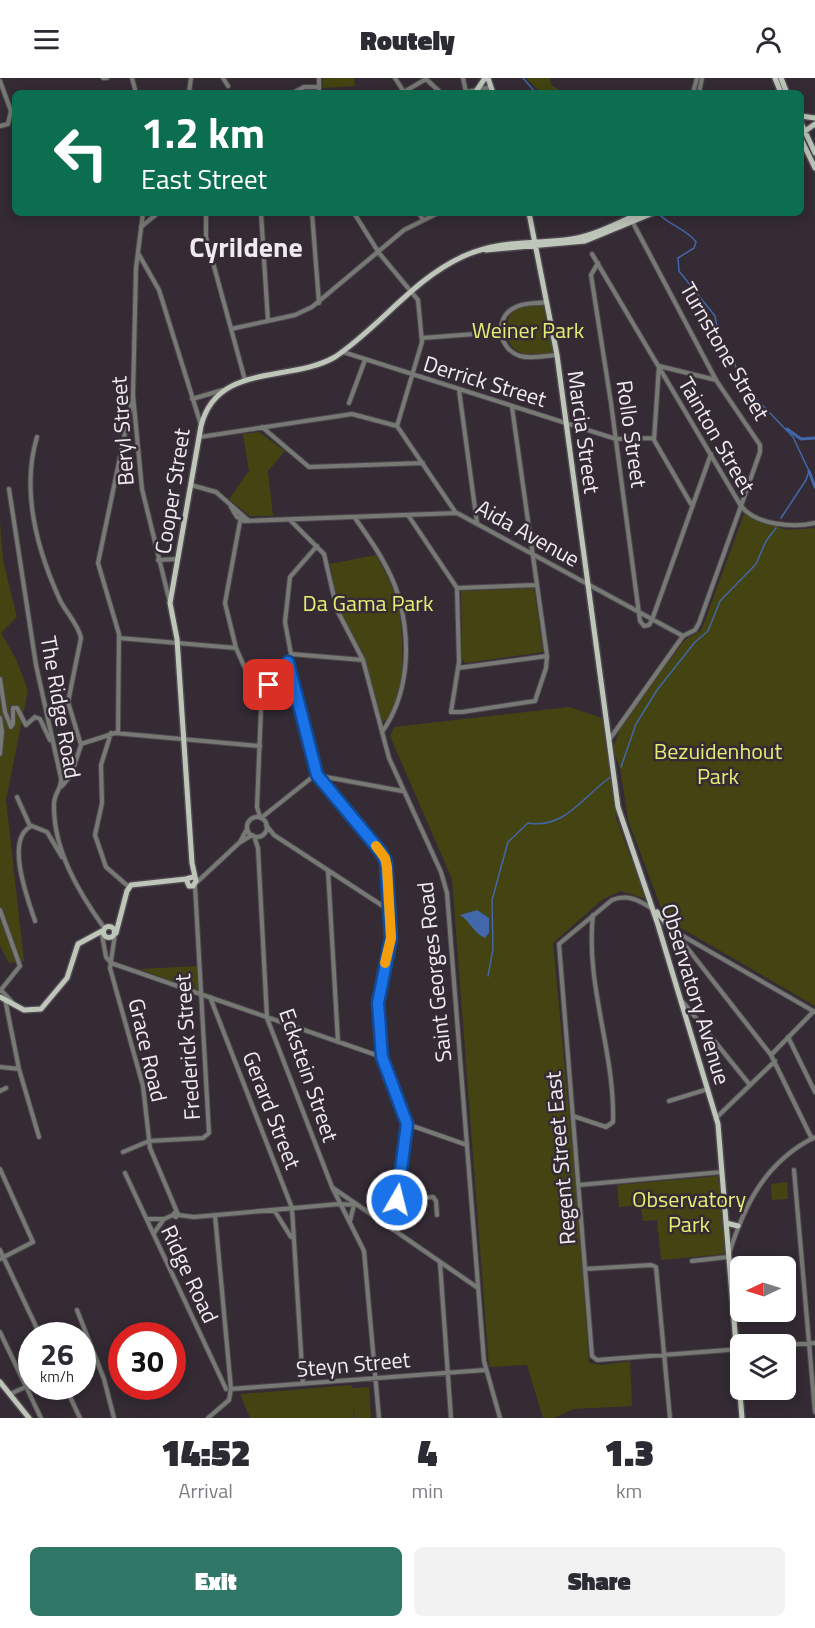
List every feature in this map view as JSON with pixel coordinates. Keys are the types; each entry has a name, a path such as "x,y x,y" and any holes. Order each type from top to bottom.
{"main road":[{"path":"478,90 486,78 492,90"},
{"path":"804,136 815,124"},
{"path":"804,138 815,153"},
{"path":"804,140 815,168"},
{"name":"Marcia Street","path":"530,216 557,355 588,585"},
{"path":"537,243 564,245 585,241 641,216"},
{"path":"201,426 211,403 224,390 245,380 322,363 343,352 412,291 444,267 475,252 547,240 576,238 631,220"},
{"path":"534,229 547,240"},
{"name":"Cooper Street","path":"170,603 201,426"},
{"name":"Observatory Avenue","path":"588,585 621,820 650,900 717,1118 737,1334"},
{"name":"Beryl Street","path":"170,603 178,644"},
{"name":"Frederick Street","path":"178,644 192,863 191,881"},
{"path":"129,887 137,883 191,881"},
{"name":"Grace Road","path":"115,934 129,887"},
{"path":"650,900 672,930"},
{"path":"104,932 120,922"},
{"path":"2,998 31,1012 44,1006 67,978 77,945 88,938 114,929 115,934"},
{"path":"104,932 115,934"},
{"path":"726,1222 738,1226"},
{"path":"0,1382 27,1418"},
{"path":"0,1387 27,1418"},
{"name":"Observatory Avenue","path":"741,1400 742,1418"}],"street":[{"path":"223,78 228,86"},
{"path":"298,90 304,87 319,87 320,78"},
{"path":"406,90 425,78 438,90"},
{"path":"0,81 11,115 8,124 0,126"},
{"path":"478,90 492,90"},
{"name":"Beryl Street","path":"143,216 137,252 132,395 142,489 170,603"},
{"path":"141,227 154,216"},
{"path":"206,216 206,237 245,380"},
{"path":"261,216 268,321"},
{"path":"312,216 319,303"},
{"path":"356,216 377,251 417,298 422,338 397,426"},
{"path":"421,216 423,220"},
{"path":"231,329 297,314 319,303 377,251 407,228 432,216"},
{"name":"Turnstone Street","path":"631,220 716,380 760,447 741,506"},
{"name":"Cooper Street","path":"137,252 159,290 201,426"},
{"name":"Tainton Street","path":"592,254 741,506 699,624 695,630 683,636 609,740"},
{"name":"Rollo Street","path":"598,263 591,275 639,612"},
{"path":"548,302 514,308 503,320 501,332 505,344 518,355 557,355"},
{"path":"422,338 501,332"},
{"name":"Derrick Street","path":"343,352 616,439 653,438"},
{"path":"349,403 365,360"},
{"path":"692,505 653,438 659,366 716,380"},
{"path":"192,399 224,390"},
{"path":"459,390 477,523"},
{"path":"118,733 119,638 98,563 132,395"},
{"path":"408,515 457,588 458,668 450,707 455,713 535,701 547,656 512,407"},
{"path":"199,437 352,414 397,426 457,513"},
{"path":"262,427 309,467 423,463"},
{"path":"37,437 30,497 37,535 56,591 81,636 68,705 81,744 71,775 62,786"},
{"path":"652,620 711,454"},
{"name":"Aida Avenue","path":"191,485 216,492 241,518 249,521 457,513 683,636"},
{"name":"The Ridge Road","path":"9,489 36,665 62,786 54,804 65,860 104,932"},
{"path":"741,506 746,512 780,524 815,523"},
{"path":"241,518 225,602 236,648 250,681 262,685 273,684 288,662 291,654 285,622 290,577 317,546"},
{"path":"355,518 376,549 400,602 407,663 397,708 382,732"},
{"name":"Saint Georges Road","path":"290,520 326,557 337,610 363,660 382,732 403,792 441,872 447,894 485,1370 500,1418"},
{"path":"158,560 178,559"},
{"path":"457,588 537,585"},
{"name":"Aida Avenue","path":"639,612 642,625 649,625 652,620"},
{"path":"119,638 236,648"},
{"path":"291,654 363,660"},
{"path":"458,668 547,656"},
{"path":"288,662 317,775 385,858 390,943 377,998 382,1057 407,1124 393,1230"},
{"path":"0,679 2,705 11,727 14,707 26,725 35,717 40,719 56,752"},
{"path":"239,843 257,807 262,685"},
{"path":"0,718 2,732 0,754"},
{"path":"81,744 111,733 118,733 260,746"},
{"path":"111,733 101,765 102,801 95,835 106,867 129,887"},
{"path":"253,818 260,818 274,810 310,778 317,775 403,792"},
{"path":"17,797 30,826 22,838 18,858 35,921"},
{"path":"257,807 260,818 274,835 389,910"},
{"path":"263,834 274,810"},
{"path":"30,826 46,831 65,860"},
{"path":"247,829 253,836"},
{"name":"Eckstein Street","path":"258,848 263,834"},
{"path":"191,881 205,874 239,843 253,836 274,835"},
{"name":"Eckstein Street","path":"253,836 258,848 267,1018 339,1204 362,1242 367,1266 379,1418"},
{"path":"328,870 338,1042"},
{"name":"Frederick Street","path":"149,1141 203,1138 209,1133 194,896 191,881"},
{"path":"592,927 585,921 607,903 621,897 639,901 653,910"},
{"path":"0,910 20,966 0,991 14,1005"},
{"path":"573,1116 603,1126 610,1126 613,1117 608,1051 592,962 593,915"},
{"name":"Regent Street East","path":"585,921 559,942 558,951 592,1356 597,1360 664,1353"},
{"path":"658,925 696,943 815,1012 771,1055"},
{"path":"672,930 775,1060 813,1138 793,1150 765,1176 748,1202 729,1257 693,1261"},
{"name":"Grace Road","path":"104,932 110,964 143,1086 151,1153 176,1214"},
{"name":"Grace Road","path":"110,964 115,934"},
{"path":"689,951 696,943"},
{"path":"110,964 382,1057"},
{"name":"Gerard Street","path":"210,997 292,1208 292,1238 303,1384"},
{"path":"2,998 19,1069 39,1137"},
{"path":"681,999 750,1085"},
{"path":"788,1037 815,1092"},
{"path":"717,1118 775,1060"},
{"path":"0,1067 19,1069"},
{"path":"0,1091 6,1088"},
{"path":"669,1101 708,1089"},
{"path":"407,1124 467,1145"},
{"path":"123,1152 149,1141"},
{"path":"0,1169 2,1179 33,1242 2,1258"},
{"path":"795,1170 815,1412"},
{"path":"579,1185 722,1172"},
{"name":"Ridge Road","path":"124,1173 229,1389"},
{"path":"332,1187 478,1288"},
{"path":"397,1200 432,1197 436,1201 437,1215"},
{"path":"147,1219 164,1219 176,1214 215,1215 339,1204 356,1205"},
{"path":"350,1221 356,1205"},
{"name":"Gerard Street","path":"274,1210 292,1238"},
{"path":"208,1418 230,1397 215,1215"},
{"path":"153,1233 164,1219"},
{"path":"0,1250 34,1322"},
{"path":"440,1262 451,1418"},
{"path":"585,1269 651,1264 656,1267 670,1418"},
{"path":"77,1310 104,1379 114,1418"},
{"path":"0,1332 18,1370"},
{"path":"796,1344 815,1342"},
{"path":"664,1353 730,1349"},
{"name":"Steyn Street","path":"229,1389 485,1370"},
{"path":"10,1394 18,1390"},
{"path":"32,1400 41,1418"},
{"path":"72,1400 80,1418"}],"green space":[{"path":"323,78 354,78 355,86 322,88"},
{"path":"526,78 550,78 551,85 559,90 538,90"},
{"name":"Weiner Park","path":"547,304 555,353 530,354 515,349 507,338 506,331 506,324 513,312 519,308"},
{"path":"259,432 285,451 268,471 273,516 250,516 229,499 249,471 243,434"},
{"name":"Bezuidenhout Park","path":"744,514 786,530 815,528 815,1006 674,924 663,913 628,820 620,768 613,749 622,722 685,640 700,631 703,626"},
{"path":"0,520 3,560 17,617 1,633 16,659 28,690 6,800 24,961 9,963 0,946"},
{"name":"Da Gama Park","path":"376,555 396,598 402,645 397,701 391,714 382,722 364,658 338,606 330,564"},
{"path":"534,588 543,652 465,663 462,659 461,591"},
{"path":"569,707 602,718 616,818 646,899 621,891 603,899 553,943 577,1195 589,1363 603,1365 630,1361 632,1406 573,1409 554,1418 543,1418 527,1365 489,1367 452,879 390,736 394,727"},
{"path":"198,966 199,991 139,969"},
{"name":"Observatory Park","path":"718,1176 725,1254 661,1260 657,1220 643,1221 641,1205 619,1207 617,1185"},
{"path":"787,1182 788,1199 772,1200 771,1184"},
{"path":"352,1385 352,1388 369,1387 371,1418 355,1418 353,1404 354,1418 250,1418 240,1394"}],"water":[{"path":"477,910 489,918 489,933 485,938 460,915"}],"waterway":[{"path":"523,78 533,90"},
{"path":"661,216 696,242 694,248 678,258 679,271 715,316 720,343 734,362 743,385 793,437 809,471 806,480 781,518"},
{"path":"722,358 723,350"},
{"path":"787,429 801,439 815,438"},
{"path":"809,471 815,487"},
{"path":"621,767 636,724 657,690 695,642 708,631 720,601 756,564 766,541 776,528"},
{"path":"488,976 493,949 492,900 508,842 528,823 541,824 564,816 612,776"}],"slow traffic":[{"path":"376,846 385,858 387,867 391,938 385,963"}],"district":[{"name":"Cyrildene","path":"246,246"}],"route":[{"path":"269,685 275,682 288,662 317,775 386,860 391,938 377,998 382,1057 407,1124 397,1200"}]}
